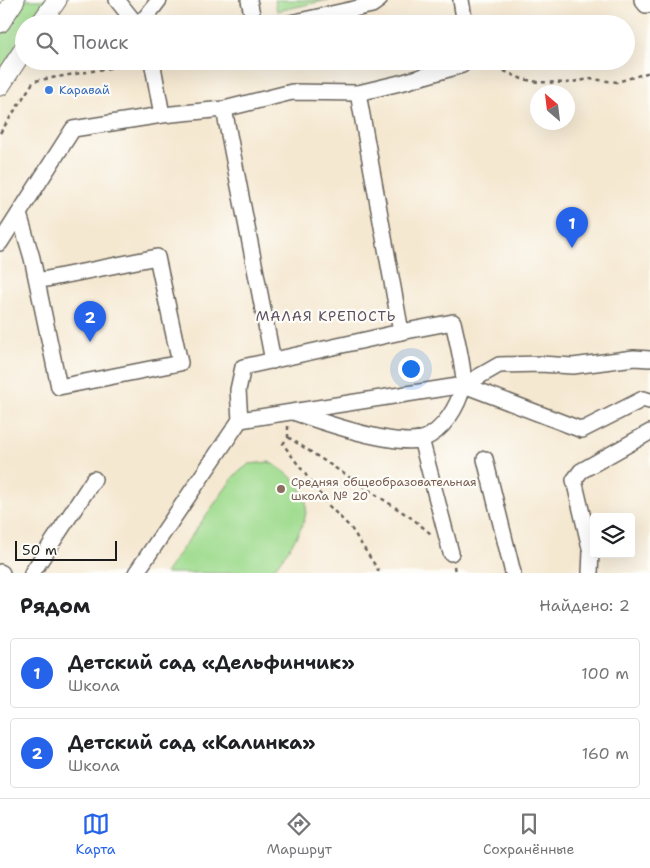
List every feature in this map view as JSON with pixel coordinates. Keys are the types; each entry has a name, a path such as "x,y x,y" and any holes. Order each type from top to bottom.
{"main road":[{"path":"0,23 15,0"},
{"path":"46,15 57,0"},
{"path":"0,86 15,63"}],"lane":[{"path":"118,0 129,15"},
{"path":"148,15 159,0"},
{"path":"249,0 252,15"},
{"path":"327,15 372,5 379,0"},
{"path":"461,0 464,15"},
{"path":"642,0 646,5 650,4"},
{"path":"148,70 162,115"},
{"path":"0,243 73,129 162,115 224,109 292,92 358,93 445,70"},
{"path":"358,93 401,332"},
{"path":"224,109 274,361"},
{"path":"18,214 37,281 59,386 180,363 157,257 37,281"},
{"path":"136,573 240,420 238,390 243,367 453,322 464,385 448,420 434,433 421,440 399,439 343,430 290,410"},
{"path":"240,420 290,410 464,385 499,365 540,364 573,366 634,358 650,359"},
{"path":"464,385 582,430 643,399 650,401"},
{"path":"590,573 592,552 574,480 581,471 650,432"},
{"path":"421,440 451,553"},
{"path":"485,459 513,573"},
{"path":"32,573 94,479"}],"path":[{"path":"0,133 34,81 99,70"},
{"path":"503,70 538,82 566,83 590,78 617,82 650,72"},
{"path":"288,437 413,519 432,535"},
{"path":"283,444 328,505 351,528 380,573"},
{"path":"451,553 455,573"}],"green space":[{"path":"24,0 47,0 37,15 15,15 15,48 0,71 0,37"},
{"path":"275,0 328,0 277,11"},
{"path":"269,462 288,475 300,488 306,501 306,514 301,528 271,573 165,573 235,475 249,464"}],"place":[{"name":"Каравай","path":"49,90"},
{"name":"Детский сад «Дельфинчик»","path":"572,248"},
{"name":"Детский сад «Калинка»","path":"90,342"},
{"name":"Средняя общеобразовательная школа № 20","path":"281,489"}],"district":[{"name":"МАЛАЯ КРЕПОСТЬ","path":"326,316"}]}
